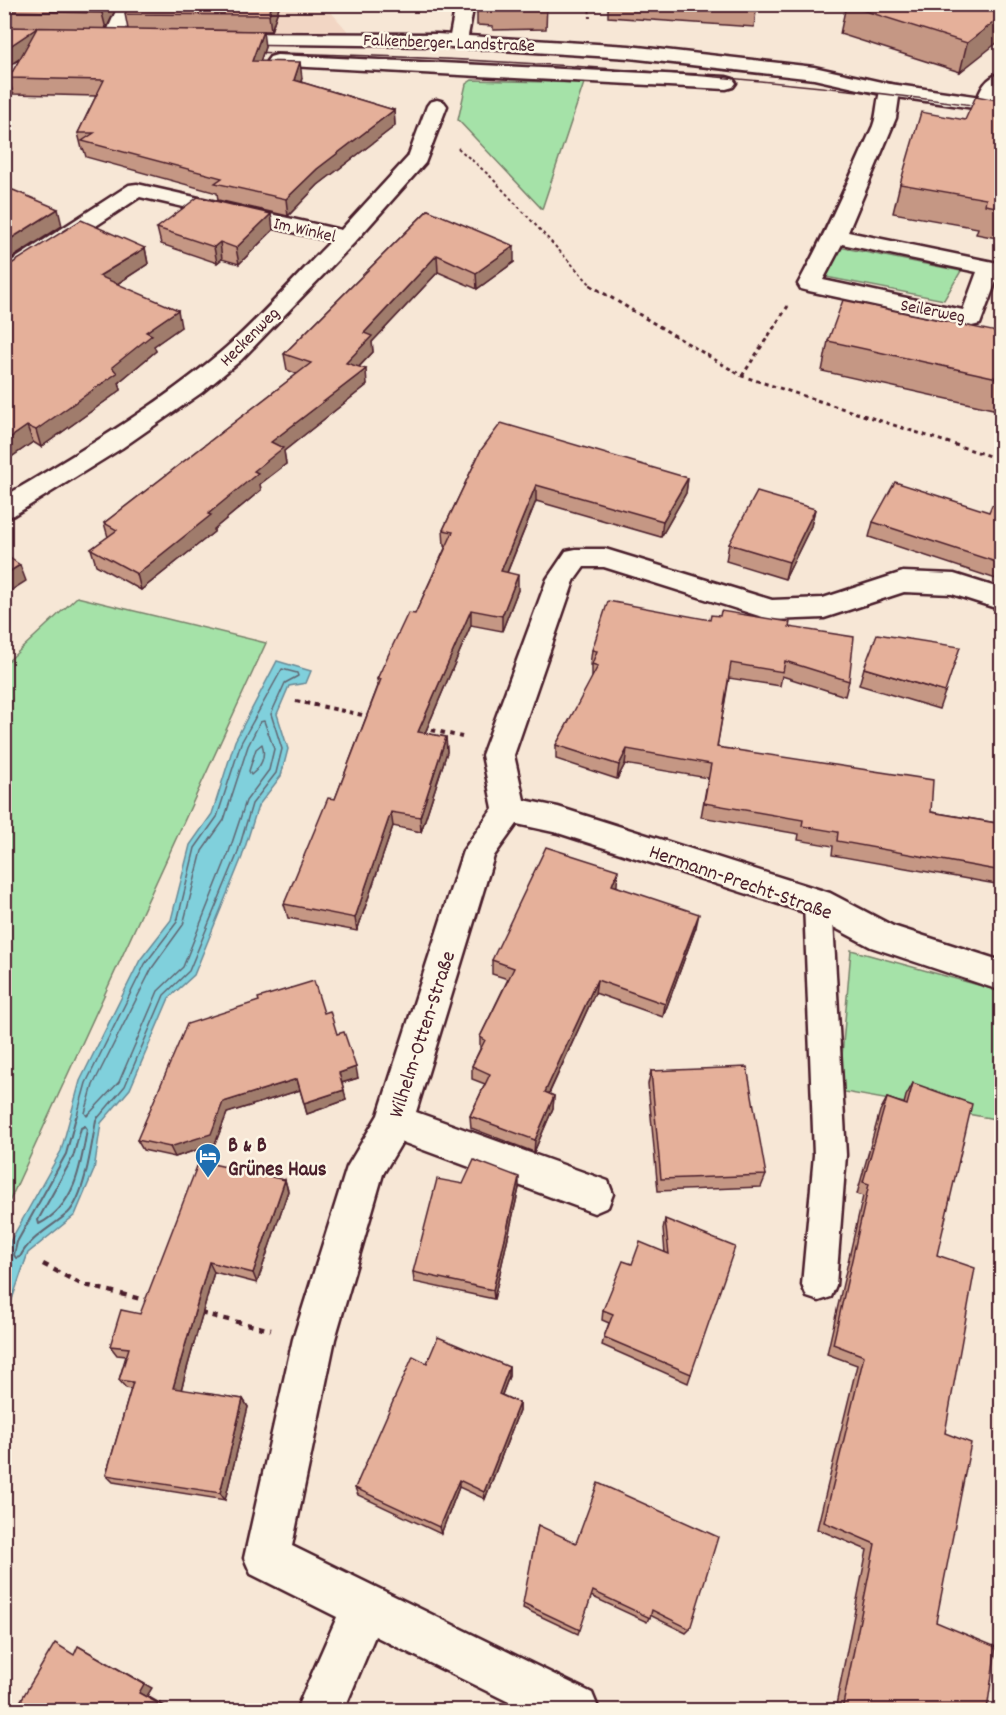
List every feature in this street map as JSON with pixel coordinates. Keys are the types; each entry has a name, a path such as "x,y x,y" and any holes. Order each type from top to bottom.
{"street":[{"path":"113,38 128,4"},
{"path":"458,41 465,4"},
{"path":"90,37 136,38"},
{"name":"Falkenberger Landstraße","path":"205,39 458,41 618,51 728,62 814,74 890,90 994,105"},
{"name":"Falkenberger Landstraße","path":"258,60 890,90"},
{"path":"994,105 990,89 1002,79"},
{"path":"810,284 835,236 886,118 890,90"},
{"name":"Heckenweg","path":"4,509 113,442 192,388 232,355 346,238 418,159 434,115"},
{"name":"Im Winkel","path":"4,276 137,190 346,238"},
{"name":"Seilerweg","path":"810,284 972,319 990,268 835,236"},
{"path":"510,810 498,755 561,579 576,558 604,558 772,609 824,608 903,582 954,584 1002,600"},
{"name":"Hermann-Precht-Straße","path":"510,810 558,820 818,903 883,937 1002,976"},
{"name":"Wilhelm-Otten-Straße","path":"510,810 479,851 394,1122 366,1167 314,1340 267,1558 575,1710"},
{"path":"394,1122 594,1194"},
{"path":"320,1710 365,1606"}],"lane":[{"path":"818,903 830,1155 819,1285"}],"path":[{"path":"434,115 590,285 742,376 1002,460"},
{"path":"742,376 784,310 810,284"},
{"path":"296,700 379,718"},
{"path":"412,726 501,745"},
{"path":"43,1264 60,1277 80,1286 150,1302"},
{"path":"197,1312 314,1340"}],"shaded area":[{"path":"324,4 357,42 133,28 144,5"}],"green space":[{"path":"472,80 584,83 542,209 458,120 466,84"},
{"path":"839,247 961,271 944,300 826,277"},
{"path":"77,597 266,643 5,1211 5,664"},
{"path":"851,950 1000,991 1001,1120 839,1091"}],"water":[{"path":"277,661 311,671 306,683 289,686 277,714 288,749 281,776 258,806 242,857 194,975 169,998 130,1089 101,1123 94,1170 75,1215 28,1253 8,1311 5,1310 5,1273 11,1240 61,1151 80,1081 140,960 171,920 190,845 212,814 235,741"}],"building":[{"path":"4,4 106,4 102,13 4,11"},
{"path":"129,4 272,4 269,15 125,14"},
{"path":"847,4 1002,4 1002,16 967,43"},
{"path":"4,27 263,31 252,61 300,62 294,80 394,110 317,169 286,199 215,183 222,178 82,141 94,133 78,133 104,80 9,78 37,28 4,50"},
{"path":"976,96 1002,101 1002,208 985,205 986,199 900,184 921,112 965,120"},
{"path":"13,190 58,209 4,243 4,196"},
{"path":"198,197 271,214 236,248 220,242 214,247 157,228"},
{"path":"428,210 514,246 476,273 437,255 364,333 372,336 346,363 366,369 271,442 283,448 254,471 258,473 208,514 211,515 137,574 91,549 117,530 104,523 311,363 284,354"},
{"path":"81,220 145,248 99,276 178,310 146,332 152,335 112,367 117,373 36,430 27,426 4,442 4,267"},
{"path":"843,300 1002,333 1002,379 828,341"},
{"path":"501,423 688,478 663,521 536,485 501,571 518,575 502,616 471,610 418,732 446,737 420,817 391,812 355,918 284,904 328,798 335,799 381,679 377,679 408,613 415,614 453,532 443,530 481,450"},
{"path":"895,482 989,512 992,505 1002,508 1002,564 873,522"},
{"path":"757,492 815,509 789,562 729,544"},
{"path":"4,554 20,565 4,575"},
{"path":"608,601 710,620 711,615 720,616 721,611 790,622 789,627 854,637 849,681 785,661 783,672 731,663 717,747 933,780 931,812 1002,824 1002,871 837,841 838,832 802,826 803,820 704,803 711,764 627,749 619,765 556,745 598,666 592,664 597,651 592,650"},
{"path":"877,634 960,647 945,692 864,668"},
{"path":"546,847 618,870 612,885 699,914 665,1004 597,980 545,1092 554,1096 535,1140 470,1116 490,1074 472,1066 485,1040 480,1037 514,968 492,960"},
{"path":"314,981 324,1013 330,1011 337,1034 344,1032 356,1067 339,1073 344,1090 304,1103 297,1079 223,1102 211,1134 170,1147 137,1140 187,1024 259,1001 258,998"},
{"path":"747,1067 766,1175 661,1179 651,1071"},
{"path":"913,1083 972,1104 937,1255 975,1268 945,1433 971,1443 936,1622 996,1647 987,1710 842,1710 875,1544 824,1522 864,1356 833,1344 869,1184 863,1182 887,1098 907,1105"},
{"path":"474,1160 519,1177 493,1290 413,1272 437,1179 463,1184"},
{"path":"199,1161 285,1180 253,1273 209,1262 173,1388 243,1399 220,1493 106,1475 133,1382 119,1380 129,1348 110,1346 121,1310 140,1314"},
{"path":"665,1219 735,1247 691,1374 604,1337 613,1314 603,1310 623,1261 632,1264 640,1242 669,1254"},
{"path":"438,1337 509,1367 499,1394 519,1403 484,1492 459,1480 439,1527 355,1488 413,1356 427,1363"},
{"path":"598,1483 718,1537 690,1629 652,1610 650,1618 593,1591 580,1630 523,1603 538,1525 576,1543"},
{"path":"55,1643 74,1655 78,1646 144,1684 139,1693 170,1710 39,1710 21,1700"}],"tram line":[{"path":"247,52 531,63 720,77 1002,109"}],"place":[{"name":"B & B Grünes Haus","path":"208,1179"}]}
